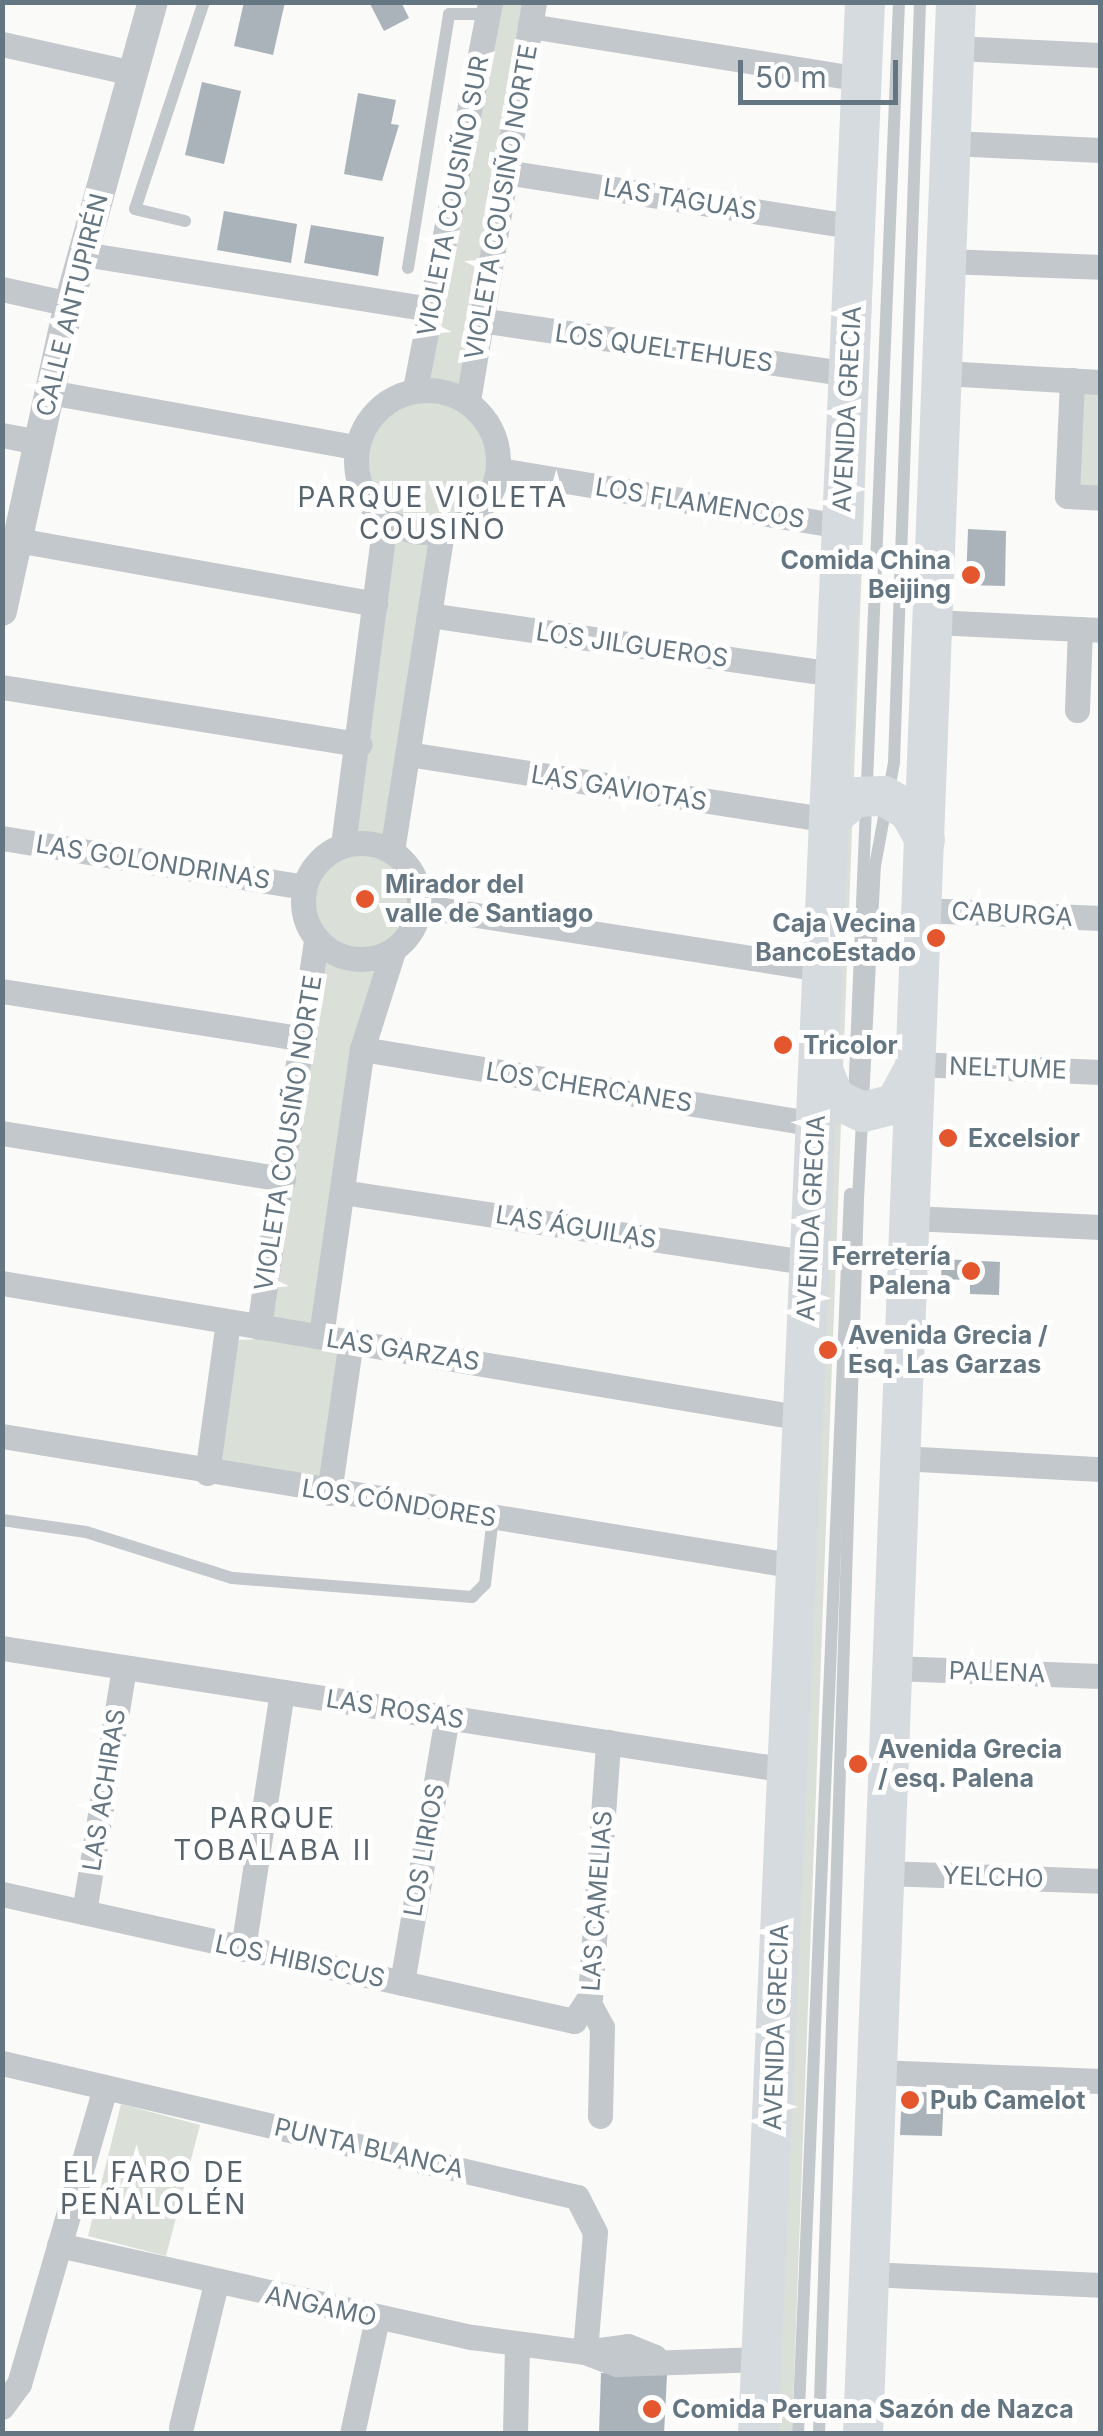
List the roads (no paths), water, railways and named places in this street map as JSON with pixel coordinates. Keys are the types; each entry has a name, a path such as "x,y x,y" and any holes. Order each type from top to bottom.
{"main road":[{"name":"AVENIDA GRECIA","path":"758,2434 864,2"},
{"path":"863,2434 956,2"},
{"path":"829,820 879,797 924,840"},
{"path":"818,1052 826,1089 858,1111 902,1098 916,1064"}],"street":[{"name":"CALLE ANTUPIRÉN","path":"2,612 69,304 153,2"},
{"name":"VIOLETA COUSIÑO SUR","path":"415,389 489,8"},
{"path":"532,14 861,78"},
{"name":"VIOLETA COUSIÑO NORTE","path":"468,401 532,14"},
{"path":"2,44 134,73"},
{"path":"955,48 1100,54"},
{"path":"951,143 1100,150"},
{"name":"LAS TAGUAS","path":"506,172 855,226"},
{"path":"82,254 430,309"},
{"path":"947,261 1100,267"},
{"path":"2,289 69,304"},
{"name":"LOS QUELTEHUES","path":"480,320 848,374"},
{"path":"943,373 1100,382"},
{"path":"1072,380 1067,496 1100,498"},
{"path":"415,389 468,401 494,431 499,470 479,509 442,532 412,532 385,520 366,500 356,447 378,410 415,389"},
{"path":"49,392 356,447"},
{"path":"2,436 38,442"},
{"name":"LOS FLAMENCOS","path":"499,470 842,526"},
{"path":"343,845 385,520"},
{"path":"392,852 442,532"},
{"path":"17,540 375,604"},
{"name":"LOS JILGUEROS","path":"429,615 835,674"},
{"path":"933,622 1090,629 1076,710"},
{"path":"2,687 359,744"},
{"name":"LAS GAVIOTAS","path":"408,754 829,820"},
{"name":"LAS GOLONDRINAS","path":"2,838 304,887"},
{"path":"320,1336 362,1049 393,951 419,906 413,875 392,852 343,845 325,854 304,887 306,924 316,940 344,958 393,951"},
{"path":"419,906 822,969"},
{"name":"CABURGA","path":"923,910 1100,918"},
{"name":"VIOLETA COUSIÑO NORTE","path":"259,1327 316,940"},
{"path":"2,991 304,1039"},
{"name":"LOS CHERCANES","path":"362,1049 816,1124"},
{"name":"NELTUME","path":"916,1064 1100,1072"},
{"path":"2,1133 282,1179"},
{"name":"LAS ÁGUILAS","path":"342,1192 810,1263"},
{"path":"911,1218 1100,1226"},
{"name":"LAS GARZAS","path":"2,1283 802,1418"},
{"path":"207,1474 228,1322"},
{"path":"329,1493 351,1341"},
{"name":"LOS CÓNDORES","path":"2,1436 207,1474 796,1566"},
{"path":"901,1458 1100,1468"},
{"name":"LAS ROSAS","path":"2,1648 787,1770"},
{"name":"LAS ACHIRAS","path":"84,1912 124,1667"},
{"name":"PALENA","path":"893,1668 1100,1676"},
{"path":"243,1949 282,1692"},
{"name":"LOS LIRIOS","path":"402,1983 447,1717"},
{"name":"LAS CAMELIAS","path":"600,2116 602,2028 589,2003 608,1742"},
{"name":"YELCHO","path":"885,1873 1100,1880"},
{"name":"LOS HIBISCUS","path":"2,1894 560,2021 574,2020 589,2003"},
{"name":"PUNTA BLANCA","path":"2,2063 577,2196 594,2232 585,2352"},
{"path":"877,2072 1100,2081"},
{"path":"2,2407 20,2384 105,2088"},
{"name":"ANGAMO","path":"59,2245 376,2318 517,2345 585,2352 628,2346 655,2356 762,2358"},
{"path":"869,2274 1100,2284"},
{"path":"181,2426 216,2283"},
{"path":"352,2434 376,2318"},
{"path":"515,2434 517,2345"}],"lane":[{"path":"185,222 135,209 204,2"},
{"path":"798,2434 858,1111 879,797 899,2"},
{"path":"819,2434 858,1111 879,797 920,2"},
{"path":"408,268 448,14 489,8"},
{"path":"2,1520 86,1532 251,1581 472,1598 485,1584 493,1518"}],"place":[{"name":"Comida China Beijing","path":"971,575"},
{"name":"Mirador del valle de Santiago","path":"365,899"},
{"name":"Caja Vecina BancoEstado","path":"936,938"},
{"name":"Tricolor","path":"783,1045"},
{"name":"Excelsior","path":"948,1138"},
{"name":"Ferretería Palena","path":"971,1271"},
{"name":"Avenida Grecia / Esq. Las Garzas","path":"828,1350"},
{"name":"Avenida Grecia / esq. Palena","path":"858,1764"},
{"name":"Pub Camelot","path":"910,2100"},
{"name":"Comida Peruana Sazón de Nazca","path":"652,2409"}],"district":[{"name":"PARQUE VIOLETA COUSIÑO","path":"433,513"},
{"name":"PARQUE TOBALABA II","path":"273,1834"},
{"name":"EL FARO DE PEÑALOLÉN","path":"154,2188"}]}
